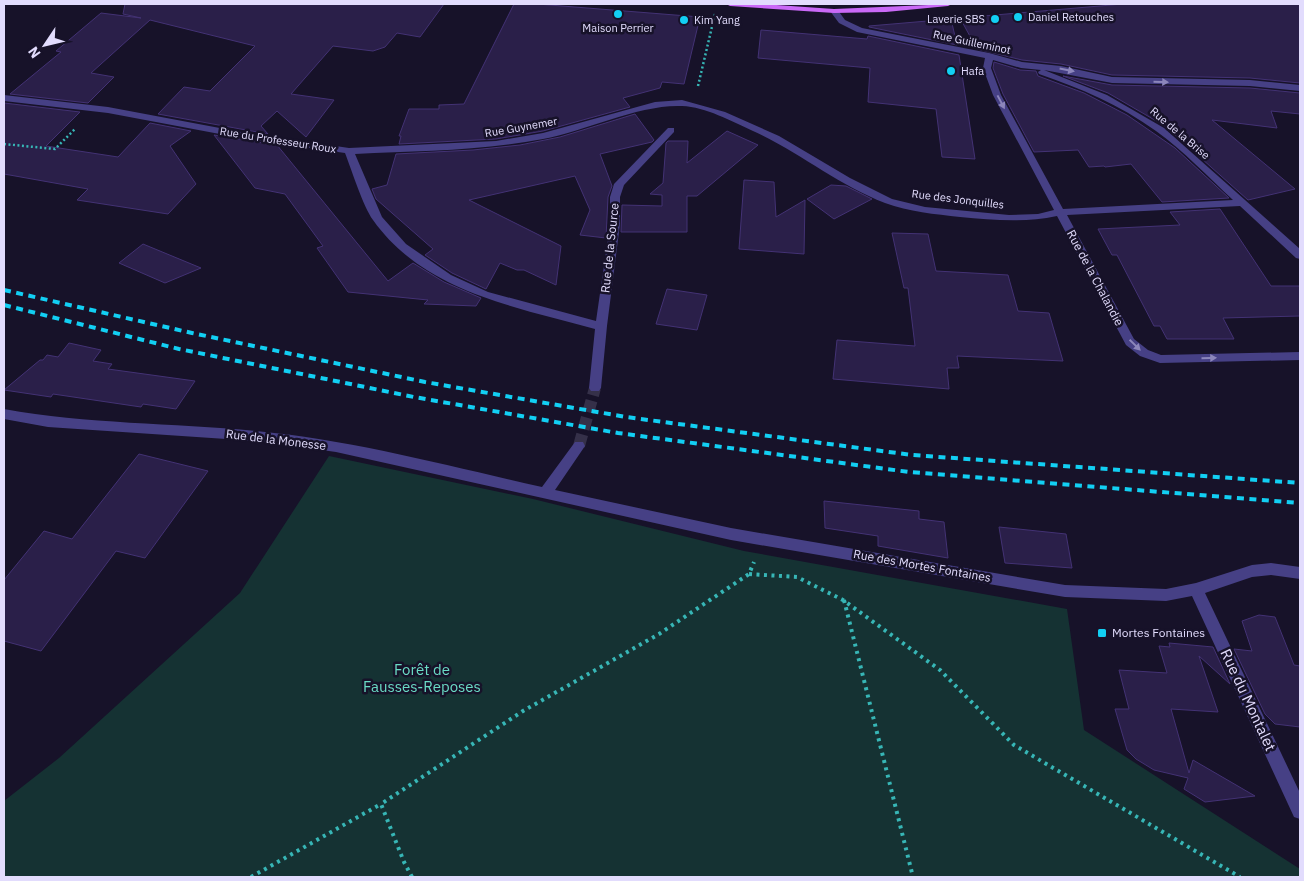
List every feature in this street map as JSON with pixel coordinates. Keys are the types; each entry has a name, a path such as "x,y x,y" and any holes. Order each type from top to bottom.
{"main road":[{"path":"730,4 834,11 886,10 948,4"}],"street":[{"name":"Rue Guilleminot","path":"834,11 838,19 846,26 989,56 1021,65 1061,69 1112,80 1250,83 1300,88"},
{"name":"Rue de la Chalandie","path":"989,56 987,68 997,95 1130,342 1144,353 1160,359 1300,356"},
{"name":"Rue de la Brise","path":"1021,65 1097,92 1131,110 1161,130 1300,255"},
{"path":"1097,92 1112,80"},
{"name":"Rue du Professeur Roux","path":"4,98 93,109 241,136 349,151 377,218 402,246 447,278 485,295 601,326"},
{"name":"Rue Guynemer","path":"349,151 496,144 544,136 655,105 694,104"},
{"name":"Rue des Jonquilles","path":"694,104 776,138 846,180 889,201 926,210 1009,218 1038,217 1060,212 1242,203"},
{"name":"Rue de la Source","path":"595,388 601,326 615,224 615,197 619,184 671,130"},
{"name":"Rue de la Monesse","path":"4,414 48,422 257,436 336,447 545,493"},
{"path":"545,493 579,446"},
{"name":"Rue des Mortes Fontaines","path":"545,493 731,534 1065,591 1166,595 1196,589 1252,571 1271,569 1300,574"},
{"name":"Rue du Montalet","path":"1196,589 1300,811"}],"path":[{"path":"694,104 715,13"},
{"path":"4,144 55,150 71,133"},
{"path":"251,877 381,804 523,711 659,634 749,574 755,558 731,534"},
{"path":"749,574 797,577 843,600 940,670 1014,746 1240,877"},
{"path":"843,600 913,877"},
{"path":"381,804 404,862 412,877"}],"green space":[{"name":"Forêt de Fausses-Reposes","path":"329,456 533,499 744,551 1067,609 1084,730 1300,869 1300,877 4,877 4,801 59,758 240,593"}],"building":[{"path":"125,4 444,4 420,37 397,33 385,47 373,51 333,46 291,94 334,100 306,137 277,111 261,126 268,134 158,114 184,87 210,91 255,46 150,20 91,73 114,77 88,103 10,94 61,52 56,51 101,13 141,18 123,14"},
{"path":"514,4 537,4 700,17 684,84 662,82 660,88 623,98 630,107 543,131 496,139 399,144 401,136 399,136 409,109 439,109 439,105 464,104"},
{"path":"1123,4 1300,4 1300,83 1250,78 1112,75 1061,64 1022,60 977,49 960,18"},
{"path":"951,19 957,45 869,27 869,26"},
{"path":"761,30 867,39 868,36 959,55 975,159 942,157 936,109 868,102 870,68 758,58"},
{"path":"994,62 1020,70 1036,71 1038,76 1084,93 1127,115 1175,148 1229,198 1162,202 1131,164 1089,167 1078,150 1034,152 1003,94 993,68"},
{"path":"1063,76 1112,85 1250,88 1300,93 1300,114 1271,111 1277,128 1212,120 1295,189 1248,200 1165,126 1108,93"},
{"path":"4,103 80,112 46,146 118,157 150,123 191,131 170,146 196,184 168,214 77,200 88,189 4,174"},
{"path":"635,114 654,140 600,154 612,186 608,197 606,238 580,235 590,210 575,176 469,200 561,246 556,285 524,270 517,270 500,263 486,289 452,273 425,255 433,249 376,199 372,189 387,185 396,154 473,150 520,145 560,137"},
{"path":"727,131 758,145 697,196 687,196 687,232 621,232 622,205 662,206 662,195 650,194 663,183 666,143 668,141 688,141 687,163"},
{"path":"214,135 277,145 388,281 413,263 444,282 481,298 476,306 424,304 428,300 348,292 317,248 323,246 285,194 255,188"},
{"path":"744,180 774,182 776,217 805,200 804,254 739,249"},
{"path":"831,185 846,186 872,199 834,219 807,199"},
{"path":"1220,209 1271,286 1300,286 1300,316 1223,318 1234,339 1167,339 1160,326 1154,326 1117,255 1112,255 1098,229 1180,225 1170,212"},
{"path":"892,233 928,234 936,271 1008,275 1018,311 1049,313 1063,361 957,356 959,368 947,368 949,389 833,379 837,340 915,346 908,288 904,288"},
{"path":"143,244 201,268 165,283 119,263"},
{"path":"667,289 707,295 697,330 656,324"},
{"path":"69,343 101,350 93,361 112,364 108,369 195,381 176,409 143,404 141,407 53,394 51,397 4,390 47,355 58,357"},
{"path":"139,454 208,471 145,558 116,551 41,651 4,641 4,580 44,531 72,539"},
{"path":"824,501 919,511 919,519 944,522 948,558 878,546 878,536 825,528"},
{"path":"999,527 1066,534 1072,568 1005,563"},
{"path":"1259,615 1275,617 1294,665 1300,666 1300,727 1275,724 1265,714 1234,649 1252,651 1242,621"},
{"path":"1169,643 1213,647 1230,684 1199,656 1218,712 1171,709 1189,773 1193,760 1255,796 1205,802 1184,789 1188,778 1154,770 1136,759 1127,750 1115,709 1129,709 1119,670 1167,673 1159,646 1170,647"}],"tunnel":[{"path":"579,446 595,388"}],"railway":[{"path":"4,290 192,333 425,382 626,417 912,455 1300,483"},
{"path":"4,305 179,349 414,397 618,433 909,472 1300,503"}],"place":[{"name":"Maison Perrier","path":"618,14"},
{"name":"Daniel Retouches","path":"1018,17"},
{"name":"Laverie SBS","path":"995,19"},
{"name":"Kim Yang","path":"684,20"},
{"name":"Hafa","path":"951,71"},
{"name":"Mortes Fontaines","path":"1102,633"}]}
